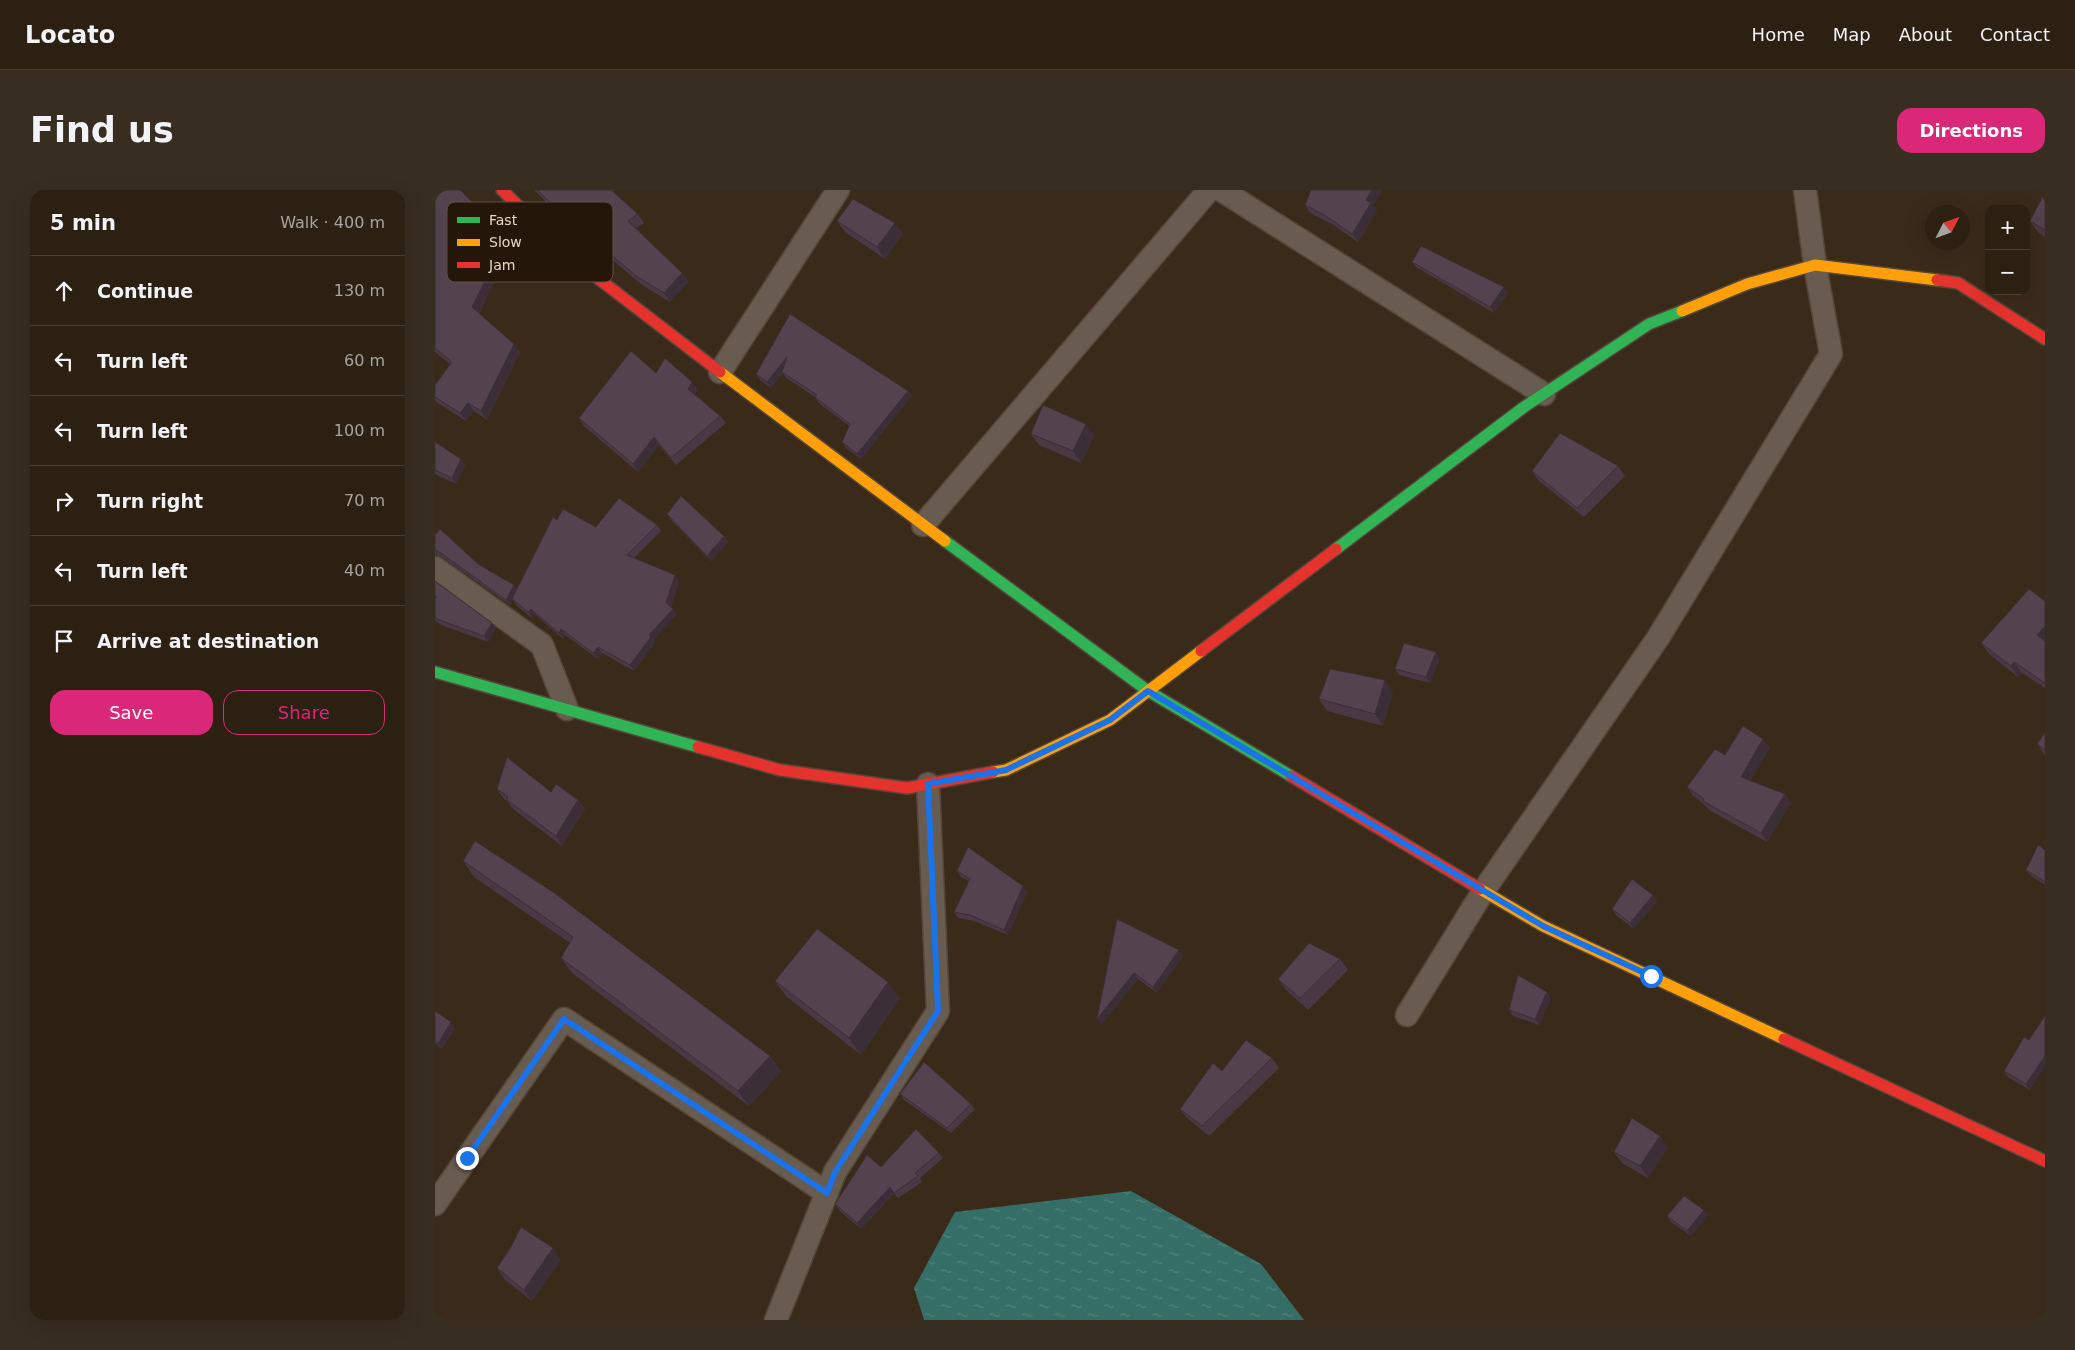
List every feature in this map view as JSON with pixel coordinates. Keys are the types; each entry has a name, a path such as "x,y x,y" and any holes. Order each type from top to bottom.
{"street":[{"path":"503,190 515,202"},
{"path":"720,372 838,190"},
{"path":"923,525 1209,190"},
{"path":"1221,190 1544,394"},
{"path":"1407,1015 1484,890 1658,638 1831,354 1815,265 1805,190"},
{"path":"435,672 780,770 907,788 1006,770 1110,720 1544,394 1649,324 1747,284 1815,265 1958,283 2045,339"},
{"path":"603,282 923,525 1148,691 1543,926 2045,1161"},
{"path":"435,568 542,644 567,709"},
{"path":"776,1320 835,1172 938,1011 928,784"},
{"path":"435,1204 564,1019 827,1193"}],"water":[{"path":"1131,1191 1261,1264 1304,1320 924,1320 914,1288 955,1212"}],"building":[{"path":"435,190 460,190 471,201 447,202 447,282 484,282 472,307 514,344 481,411 468,403 460,413 435,397 435,385 452,362 435,348"},
{"path":"537,190 611,190 638,214 628,221 682,273 664,293 636,276 613,256 613,202 550,202"},
{"path":"1311,190 1372,190 1366,200 1371,203 1352,234 1326,216 1305,205"},
{"path":"2045,192 2045,230 2030,221"},
{"path":"853,199 895,223 877,247 837,221"},
{"path":"1421,246 1504,287 1490,307 1412,262"},
{"path":"790,314 908,391 857,454 842,442 850,424 815,397 817,395 782,372 787,357 767,382 756,374"},
{"path":"631,351 656,373 665,358 692,382 688,389 720,416 671,458 654,437 633,464 579,418"},
{"path":"1043,405 1086,424 1073,451 1031,434"},
{"path":"1560,433 1618,466 1577,508 1532,471"},
{"path":"435,442 461,459 452,478 435,470"},
{"path":"681,496 724,536 707,556 667,514"},
{"path":"619,498 657,525 627,555 675,575 666,603 673,609 649,635 651,637 630,665 598,647 593,653 561,629 559,633 531,609 528,612 512,599 553,517 557,520 563,509 596,527"},
{"path":"440,529 478,564 514,585 506,600 435,550 435,533"},
{"path":"435,581 492,623 484,636 435,617 435,599 437,597 435,595"},
{"path":"2029,589 2045,601 2045,626 2037,635 2045,641 2045,683 2014,662 2011,666 1981,643"},
{"path":"1404,643 1436,652 1426,677 1395,669"},
{"path":"1330,669 1385,680 1375,714 1319,699"},
{"path":"1743,726 1763,739 1741,777 1785,794 1761,833 1703,801 1704,799 1687,787 1715,749 1725,755"},
{"path":"2045,733 2045,750 2037,744"},
{"path":"507,757 551,792 556,784 578,800 556,836 507,800 508,797 497,789"},
{"path":"475,841 553,892 770,1056 738,1091 561,958 573,937 463,861"},
{"path":"2038,845 2045,850 2045,882 2026,870"},
{"path":"968,847 1023,886 1004,930 970,915 954,912 970,879 957,871"},
{"path":"1632,879 1653,895 1630,923 1612,909"},
{"path":"1117,919 1179,950 1153,987 1134,973 1097,1019"},
{"path":"817,929 888,982 849,1038 775,981"},
{"path":"1309,943 1340,959 1300,998 1278,979"},
{"path":"1518,975 1547,992 1535,1019 1509,1010"},
{"path":"435,1011 451,1022 438,1044 435,1041"},
{"path":"2045,1016 2045,1056 2026,1084 2004,1071 2024,1037 2029,1040"},
{"path":"1246,1040 1272,1058 1202,1126 1180,1109 1213,1063 1222,1071"},
{"path":"924,1062 971,1104 947,1128 900,1094"},
{"path":"1632,1118 1660,1136 1640,1166 1614,1152"},
{"path":"916,1129 939,1153 915,1173 918,1176 894,1193 890,1187 857,1223 835,1204 867,1155 881,1167"},
{"path":"1684,1196 1704,1210 1687,1231 1667,1216"},
{"path":"521,1227 553,1248 524,1290 497,1268"}],"traffic: fast":[{"path":"1336,549 1524,407 1649,324 1682,311"},
{"path":"945,541 1148,691 1291,776"},
{"path":"435,672 698,747"}],"traffic: slow":[{"path":"1682,311 1747,284 1815,265 1937,280"},
{"path":"720,372 945,541"},
{"path":"993,772 1006,770 1110,720 1201,651"},
{"path":"1480,889 1543,926 1784,1039"}],"traffic: jam":[{"path":"502,190 514,202"},
{"path":"1937,280 1958,283 2045,339"},
{"path":"603,282 720,372"},
{"path":"1201,651 1336,549"},
{"path":"698,747 780,770 907,788 993,772"},
{"path":"1291,776 1480,889"},
{"path":"1784,1039 2045,1161"}],"route":[{"path":"467,1158 564,1019 827,1193 835,1172 938,1011 928,784 1006,770 1110,720 1148,691 1543,926 1651,976"}]}
